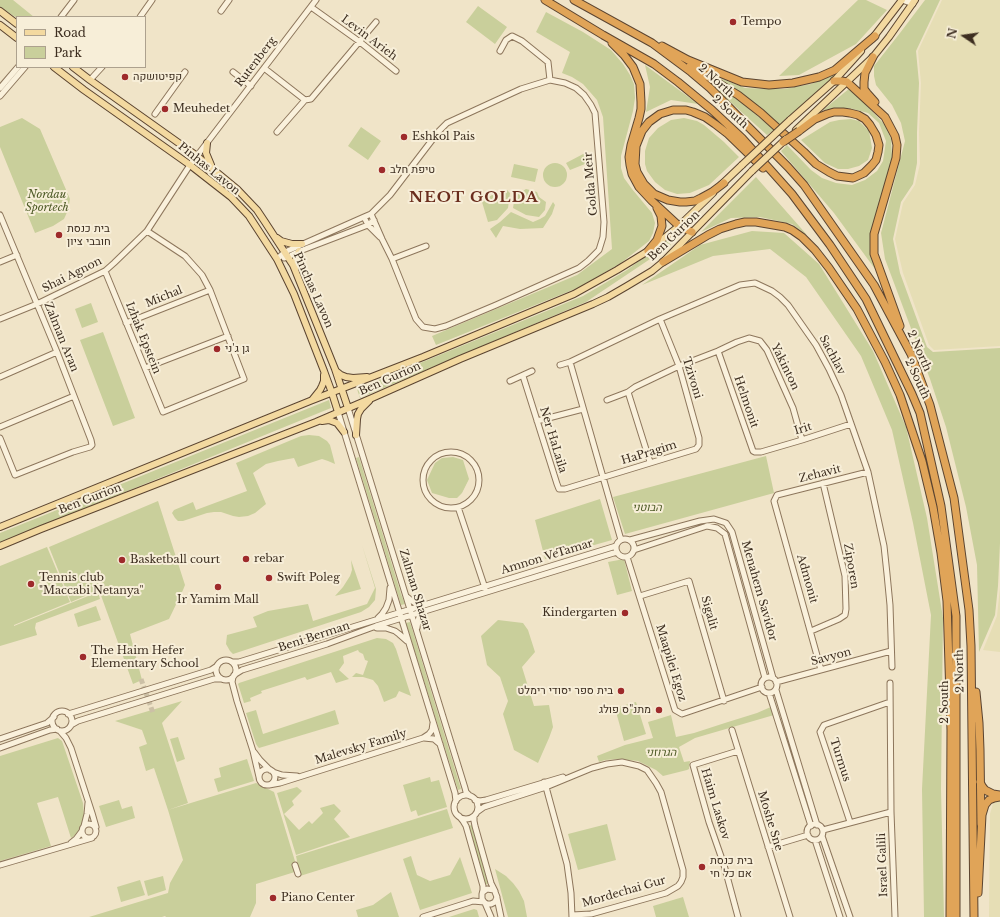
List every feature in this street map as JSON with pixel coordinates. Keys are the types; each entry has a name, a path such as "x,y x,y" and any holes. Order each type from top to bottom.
{"highway":[{"name":"2 South","path":"545,0 654,64 712,110 742,138 792,194 830,245 866,299 912,394 920,413 942,506 956,616 956,917"},
{"name":"2 North","path":"574,0 612,20 652,44 691,72 710,88 788,166 804,185 874,285 911,354 930,406 954,498 969,610 976,917"},
{"path":"612,20 688,60 742,82 769,85 793,83 812,79 835,70 875,36"},
{"path":"603,35 629,61 640,84 641,109 629,158 632,174 639,187 652,201 679,226 692,232"},
{"path":"652,44 738,95 761,113 804,152 816,164 837,176 853,178 864,173 876,160 879,144 876,135 865,119 858,115 843,112 834,112 815,119 797,130 783,142"},
{"path":"873,57 865,73 864,89 883,110 895,127 899,138 899,150 874,234 874,254 885,288 911,354"},
{"path":"834,81 842,80 847,82 885,117 895,136 897,145 893,171"},
{"path":"724,183 701,198 686,202 668,200 654,194 644,184 635,164 636,146 642,132 649,122 660,114 666,112 686,110 699,114 728,134 792,194"},
{"path":"648,251 657,240 662,226 659,211 652,201"},
{"path":"663,262 708,235 736,224 756,222 780,226 792,230 806,241 829,268 857,309 885,362 900,395 922,461 933,507 947,601 951,730 950,917"},
{"path":"971,646 979,723 981,824 976,917"},
{"path":"980,780 985,790 1000,796"},
{"path":"981,824 985,805 989,800 1000,796"}],"main road":[{"name":"Ben Gurion","path":"0,527 310,401 423,357 574,294 617,270 648,251 679,226 790,120 834,81 875,36 902,0"},
{"path":"797,130 873,57 889,37 913,1"},
{"path":"0,11 16,23"},
{"path":"0,25 16,37"},
{"name":"Pinhas Lavon","path":"55,68 190,165 231,197 249,216 278,259 294,294 332,393"},
{"name":"Pinhas Lavon","path":"74,68 197,156"},
{"name":"Ben Gurion","path":"0,546 316,422 460,358 593,304 628,286 652,271 663,262 752,171 783,142"},
{"path":"207,144 206,154 210,164 217,172"},
{"name":"Pinchas Lavon","path":"197,156 237,189 256,210 287,254 295,270 335,369"},
{"path":"275,237 292,244 302,244"},
{"path":"295,270 295,262 300,251"},
{"path":"335,369 342,375 353,378 374,376"},
{"path":"335,369 342,389"},
{"path":"310,401 322,386 324,381 324,371"},
{"name":"Zalman Shazar","path":"342,389 348,408"},
{"name":"Zalman Shazar","path":"332,393 338,412"},
{"path":"356,435 358,414 372,398"},
{"path":"316,422 324,420 333,422 340,425 344,432"}],"street":[{"path":"62,16 74,0"},
{"path":"141,16 152,0"},
{"path":"221,11 229,0"},
{"name":"Rutenberg","path":"197,156 316,0"},
{"path":"902,0 913,1"},
{"name":"Levin Arieh","path":"311,7 360,42 396,71"},
{"path":"277,132 305,100 311,99 376,22"},
{"path":"278,259 302,244 371,214 390,195 439,131 447,123 522,89 550,80 548,62 522,41 512,36 506,40 500,51"},
{"path":"0,88 17,68"},
{"path":"0,96 24,68"},
{"path":"90,80 101,68"},
{"path":"264,68 305,100"},
{"path":"155,114 186,72"},
{"path":"233,72 251,86"},
{"name":"Golda Meir","path":"371,214 392,259 416,319 423,327 435,329 446,326 579,268 598,250 603,237 604,222 595,113 584,95 576,88 565,83 550,80"},
{"name":"Shai Agnon","path":"0,319 37,304 105,271 147,231 197,156"},
{"name":"Zalman Aran","path":"0,215 57,352 92,445 15,474 0,438"},
{"name":"Golda Meir","path":"364,218 368,225 382,239"},
{"path":"287,254 300,251 368,225 374,220"},
{"path":"145,368 228,336 210,290 202,275 185,256 147,231"},
{"path":"316,238 319,244"},
{"path":"392,259 426,246"},
{"path":"0,262 17,255"},
{"name":"Izhak Epstein","path":"105,271 163,412 244,379 228,336"},
{"name":"Sachlav","path":"560,365 570,362 660,319 740,285 755,284 780,296 816,345 841,395 868,472 884,546 890,605 892,667"},
{"name":"Michal","path":"126,323 210,290"},
{"name":"Tzivoni","path":"660,319 679,366 699,438 699,445"},
{"name":"Yakinton","path":"607,400 628,392 635,387 679,366 749,338 760,341 767,350 793,408 802,440"},
{"name":"Helmonit","path":"718,351 753,451 761,452"},
{"path":"0,377 57,352"},
{"path":"570,362 621,540"},
{"path":"510,381 532,371"},
{"name":"Ner HaLaila","path":"523,376 559,489 565,489 603,477"},
{"path":"628,392 650,462"},
{"path":"0,427 74,396"},
{"name":"Zalman Shazar","path":"348,408 466,792 470,796"},
{"path":"537,421 583,409"},
{"name":"Zalman Shazar","path":"338,412 455,793 456,801"},
{"name":"Irit","path":"761,452 851,424"},
{"name":"HaPragim","path":"603,477 696,449 699,445"},
{"path":"453,451 467,456 475,465 479,475 479,484 476,493 465,504 458,508 448,508 433,502 427,494 423,484 423,474 426,466 432,458 443,452 453,451"},
{"name":"Zehavit","path":"777,495 868,472"},
{"name":"Ziporen","path":"811,631 839,619 845,615 846,609 845,576 823,483"},
{"name":"Admonit","path":"777,495 774,501 821,670"},
{"path":"458,508 486,592"},
{"name":"Menahem Savidor","path":"630,540 700,521 714,519 726,523 732,532 775,680"},
{"name":"Menahem Savidor","path":"634,550 707,526 717,528 725,534 765,678"},
{"path":"627,539 630,540 633,544 634,550 630,556 621,556 617,552 616,546 618,541 627,539"},
{"name":"Amnon VeTamar","path":"399,612 616,546"},
{"name":"Amnon VeTamar","path":"401,619 617,552"},
{"name":"Maapilei Egoz","path":"627,557 675,710 682,714 762,687"},
{"path":"573,566 575,572"},
{"name":"Sigalit","path":"640,596 689,581 724,700"},
{"path":"375,620 386,608 389,600 391,585"},
{"path":"405,593 408,598 415,603 426,604"},
{"path":"417,631 418,621 425,611"},
{"name":"Beni Berman","path":"232,662 239,662 399,612"},
{"name":"Beni Berman","path":"234,676 242,670 327,644 401,619"},
{"path":"361,632 378,628 386,628 399,634 409,644"},
{"name":"Savyon","path":"775,680 821,670 891,651"},
{"path":"0,739 47,723 61,712 68,714 211,670 223,661 232,662 235,667 232,682 236,701"},
{"path":"217,666 216,669 218,674 228,684 236,701 253,751 260,782 263,785 271,784 274,779 272,771 253,751"},
{"path":"0,748 50,730 65,730 78,721 131,704 214,679 229,680 234,676"},
{"path":"776,690 772,693 764,691 762,682 765,678 775,680 777,685 776,690 817,825 820,827 850,917"},
{"name":"Israel Galili","path":"890,682 891,812 895,917"},
{"path":"769,693 811,826"},
{"name":"Turmus","path":"850,822 820,732 824,725 887,703 890,704"},
{"path":"68,714 72,719 69,733 71,748"},
{"path":"0,866 92,838 97,833 87,796 71,748 66,738 53,724 54,717"},
{"name":"Malevsky Family","path":"268,785 280,783 423,738 432,730 433,722"},
{"name":"Moshe Sne","path":"732,730 790,917"},
{"name":"Malevsky Family","path":"423,738 434,739 440,744"},
{"name":"Haim Laskov","path":"738,751 693,765 709,822 724,865 738,917"},
{"name":"Mordechai Gur","path":"476,814 484,807 607,764 622,762 639,766 647,770 661,792 683,870 681,882 678,886 666,893 591,914 572,916"},
{"path":"258,777 262,770 268,769 272,771"},
{"name":"Malevsky Family","path":"272,771 288,776 306,775"},
{"path":"545,785 567,864 572,898 572,916"},
{"name":"Mordechai Gur","path":"475,800 483,801 545,785"},
{"path":"490,917 488,909 482,899 483,886 466,829 463,821 454,809 458,798 466,795 475,800 478,805 474,821 475,826 491,883 496,894 501,917"},
{"path":"87,796 87,814 82,833 85,837 89,839 92,838"},
{"path":"814,840 819,839 822,833 850,822 891,812"},
{"path":"459,816 466,819 471,818 476,814"},
{"path":"64,846 76,839 83,828 88,824 96,827"},
{"path":"817,825 811,826 808,829 808,835 814,840 840,917"},
{"path":"768,847 808,835"},
{"path":"295,865 298,874"},
{"path":"423,917 467,903 493,903 496,900 496,894 491,889 487,889 467,903"}],"shaded area":[{"path":"942,0 1000,0 1000,346 934,350 929,345 903,273 895,239 903,203 915,185 920,164 919,132 921,83 918,51"},
{"path":"1000,588 1000,652 983,650 997,616"},
{"path":"1000,798 1000,917 989,917 990,814 994,800"}],"green space":[{"path":"0,0 13,0 33,16 16,16 16,17 0,7"},
{"path":"858,0 866,0 887,10 856,44 799,75 779,76"},
{"path":"925,0 940,0 916,51 919,83 917,163 913,184 901,202 893,239 900,273 927,347 933,352 1000,348 1000,543 998,586 995,615 979,652 977,565 966,507 946,427 930,379 885,259 881,233 905,141 901,123 892,105 876,85 874,66"},
{"path":"478,6 507,27 495,44 466,22"},
{"path":"546,12 583,32 611,50 630,75 634,84 635,98 621,156 621,168 624,178 652,213 655,223 653,233 649,241 621,263 580,287 436,345 432,336 577,275 612,249 603,117 597,100 583,84 562,73 570,52 536,32"},
{"path":"645,65 698,104 671,100 646,112 650,87"},
{"path":"697,68 745,88 768,89 784,89 811,84 838,73 780,125 763,111"},
{"path":"706,80 741,102 774,130 767,135"},
{"path":"850,88 885,125 891,139 892,158 870,235 871,253 875,269 834,213 781,151 787,145 811,170 822,178 836,183 852,185 865,180 877,171 883,161 886,141 879,123 868,113 849,108 823,110"},
{"name":"Nordau Sportech","path":"22,118 40,129 70,199 68,210 64,219 53,226 35,233 0,147 0,127"},
{"path":"684,118 697,121 704,125 739,157 709,185 690,193 677,194 665,190 655,182 647,171 645,164 645,151 649,138 658,128 671,120"},
{"path":"851,119 859,121 869,131 872,148 868,160 859,166 848,169 838,169 825,163 801,140 830,122"},
{"path":"361,127 381,141 368,160 348,146"},
{"path":"587,152 590,162 570,170 566,163"},
{"path":"555,163 560,164 566,170 566,180 560,186 555,187 550,186 544,180 543,175 544,170 550,164"},
{"path":"514,164 538,169 535,182 511,177"},
{"path":"756,177 807,235 792,224 760,217 731,218 701,232"},
{"path":"526,189 537,192 539,197 546,202 545,210 539,217 526,215 513,208 515,196"},
{"path":"507,190 510,193 508,208 497,220 488,222 482,202 492,195"},
{"path":"553,202 555,205 552,214 543,228 520,229 503,226 496,238 490,229 511,212 533,222 540,219 545,216"},
{"path":"752,231 784,233 819,264 873,351 906,427 927,518 943,618 941,789 944,917 924,917 922,789 931,615 913,523 892,430 861,356 806,277 770,249 713,256 642,285 700,245"},
{"path":"667,240 671,245 586,302 360,398 357,389 583,296 627,270"},
{"path":"91,303 98,322 82,328 75,309"},
{"path":"103,332 135,418 113,426 80,340"},
{"path":"329,400 331,408 0,543 0,533"},
{"path":"301,436 319,436 327,441 330,445 335,464 322,459 298,467 294,458 266,464 253,473 266,504 255,513 248,516 239,517 221,512 214,512 183,521 178,521 172,513 174,510 193,502 196,510 247,491 236,463"},
{"name":"הבוטני","path":"766,456 774,493 625,534 613,497"},
{"path":"359,457 405,604 401,605 356,458"},
{"path":"453,457 463,460 469,479 462,493 457,498 449,498 432,493 427,480 435,463 442,458"},
{"path":"600,499 612,540 545,559 535,520"},
{"path":"158,501 185,585 169,619 130,634 142,680 133,684 99,590 71,602 49,547"},
{"path":"362,545 376,589 375,600 369,607 361,612 233,654 230,651 226,644 227,635 257,627 253,617 268,611 308,604 313,621 367,604 375,588"},
{"name":"Tennis club \"Maccabi Netanya\"","path":"47,547 70,602 14,626 98,592 100,599 36,623 35,628 37,635 0,646 0,566"},
{"path":"624,559 632,591 617,595 608,562"},
{"path":"351,560 361,589 335,596 350,576 352,570"},
{"path":"96,606 101,620 78,627 74,614"},
{"path":"498,620 523,623 528,630 535,652 522,667 534,706 549,705 553,727 538,763 514,750 503,714 508,701 500,677 487,665 481,636"},
{"path":"410,622 461,789 458,790 406,623"},
{"path":"377,638 386,639 393,643 411,696 399,691 396,697 384,702 378,686 373,680 363,677 352,677 356,673 363,675 368,661 365,660 363,654 358,650 343,656 344,663 339,670 349,679 336,683 331,672 307,680 305,677 261,691 262,693 250,698 251,701 244,703 238,684 239,683"},
{"path":"182,701 162,723 188,803 168,810 154,768 146,771 139,747 147,744 142,730 115,721"},
{"path":"636,702 646,734 624,741 615,708"},
{"name":"הגרוזני","path":"773,706 774,715 695,738 679,747 684,762 690,761 689,769 687,770 663,776 656,770 638,761 618,759 599,762 597,756 625,745 653,738 648,722 671,715 676,737 694,733 757,713"},
{"path":"256,710 263,734 335,710 339,724 259,748 256,744 246,713"},
{"path":"178,737 185,759 177,762 170,739"},
{"path":"58,738 62,741 83,803 84,816 81,828 71,838 58,797 37,803 51,846 0,861 0,756"},
{"path":"247,759 254,781 218,792 214,779 221,777 219,768"},
{"path":"430,777 431,782 439,780 447,807 418,816 416,810 411,812 403,785"},
{"path":"256,783 274,792 298,871 256,884 256,903 250,917 89,917 168,893 170,883 183,860 168,810"},
{"path":"297,787 302,791 292,801 294,805 284,814 299,830 309,821 312,824 323,813 320,808 334,804 341,811 334,819 350,837 296,855 277,793"},
{"path":"119,800 122,809 132,806 135,818 106,827 99,806"},
{"path":"447,809 453,828 300,876 296,856"},
{"path":"607,824 616,860 578,870 568,834"},
{"path":"472,825 489,883 485,885 468,826"},
{"path":"411,856 417,875 430,881 450,875 460,857 472,893 420,910 403,859"},
{"path":"495,869 506,876 519,891 524,901 527,917 508,917"},
{"path":"163,876 166,890 148,896 144,881"},
{"path":"140,880 145,895 121,902 117,887"},
{"path":"391,892 399,917 358,917 356,910 373,905"},
{"path":"683,897 689,917 656,917 653,906"},
{"path":"474,909 477,910 479,917 449,917"}],"tunnel":[{"path":"141,679 153,713"}],"place":[{"name":"Tempo","path":"733,22"},
{"name":"קפיטושקה","path":"125,77"},
{"name":"Meuhedet","path":"165,109"},
{"name":"Eshkol Pais","path":"404,137"},
{"name":"טיפת חלב","path":"382,170"},
{"name":"בית כנסת חובבי ציון","path":"59,235"},
{"name":"גן ג'ני","path":"217,349"},
{"name":"rebar","path":"246,559"},
{"name":"Basketball court","path":"122,560"},
{"name":"Swift Poleg","path":"269,578"},
{"name":"Tennis club \"Maccabi Netanya\"","path":"31,584"},
{"name":"Ir Yamim Mall","path":"218,587"},
{"name":"Kindergarten","path":"625,613"},
{"name":"The Haim Hefer Elementary School","path":"83,657"},
{"name":"בית ספר יסודי רימלט","path":"621,691"},
{"name":"מתנ\"ס פולג","path":"659,710"},
{"name":"בית כנסת אם כל חי","path":"702,867"},
{"name":"Piano Center","path":"273,898"}],"district":[{"name":"NEOT GOLDA","path":"474,198"}]}
